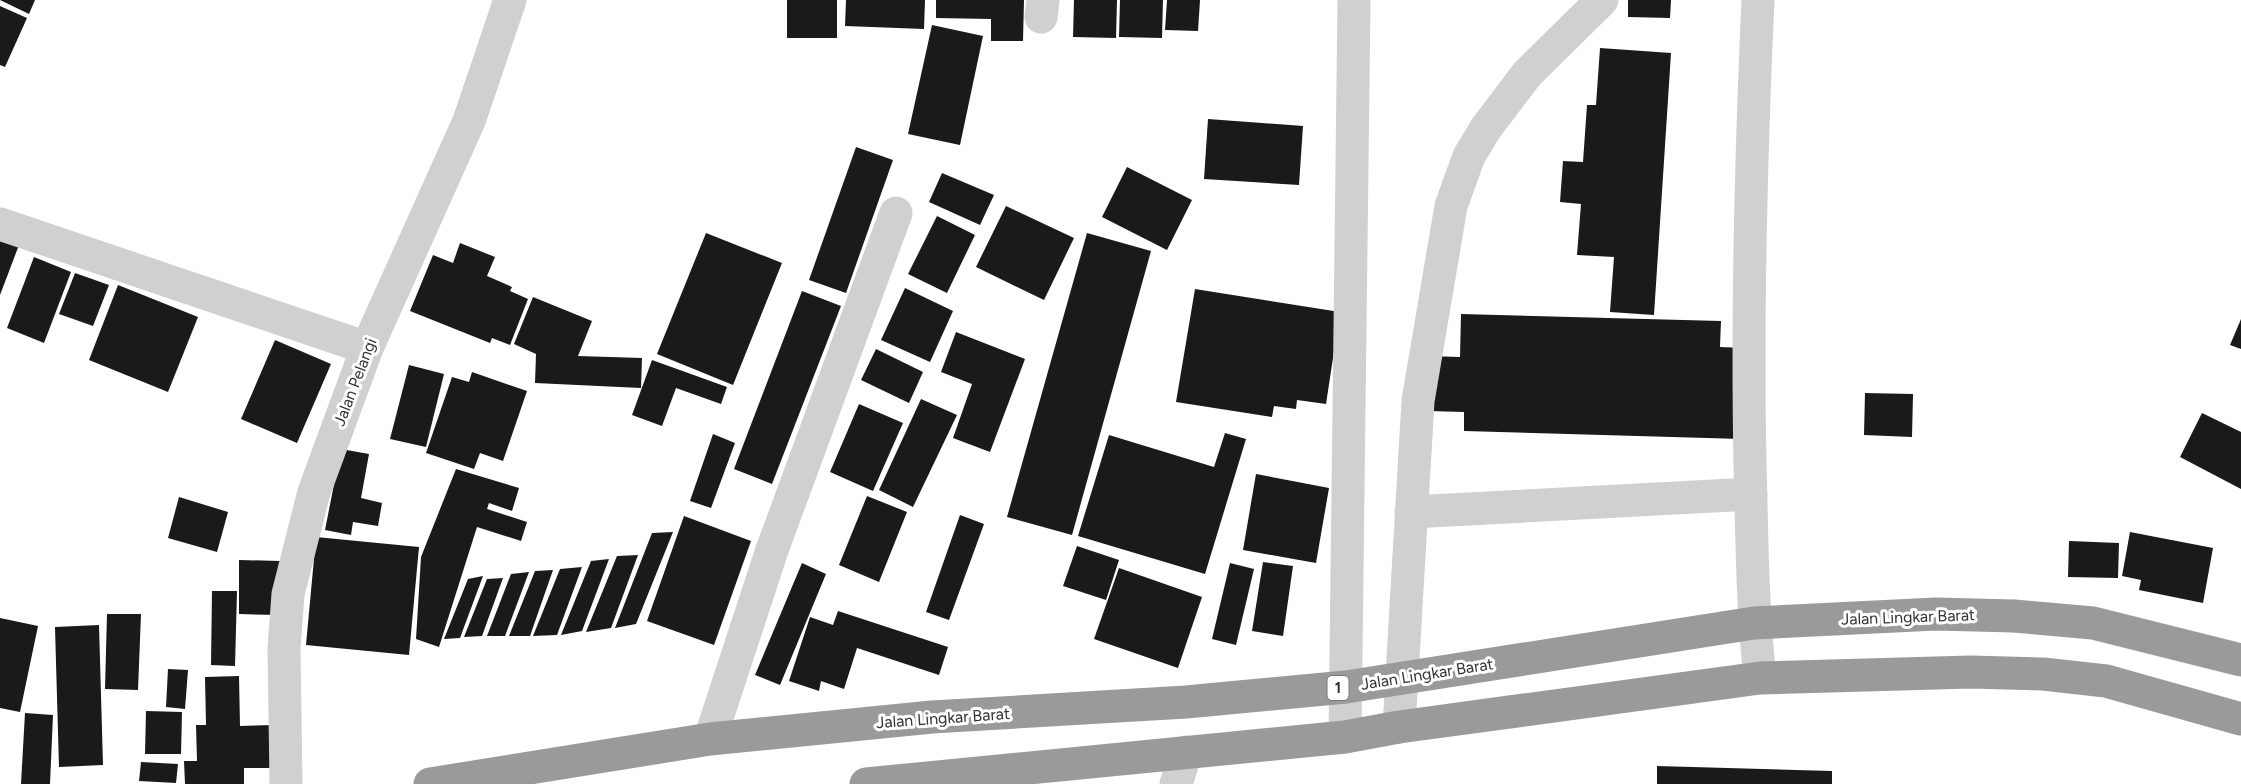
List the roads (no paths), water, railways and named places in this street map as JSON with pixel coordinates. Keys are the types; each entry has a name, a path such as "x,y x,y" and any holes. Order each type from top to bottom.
{"highway":[{"name":"Jalan Lingkar Barat","path":"430,784 710,739 932,717 1186,702 1346,687 1754,623 1936,614 2014,616 2093,623 2241,660"},
{"path":"866,784 1345,737 1399,727 1760,678 1971,672 2043,674 2106,681 2241,719"}],"street":[{"name":"Jalan Pelangi","path":"286,784 285,648 288,594 314,492 367,348 469,121 510,0"},
{"path":"1345,737 1354,0"},
{"path":"1399,727 1418,401 1451,206 1469,156 1486,128 1527,74 1602,0"},
{"path":"1758,0 1748,384 1754,623 1760,678"},
{"path":"710,739 772,550 896,213"},
{"path":"0,224 367,348"},
{"path":"1411,512 1751,494"},
{"path":"1176,784 1186,752"}]}
